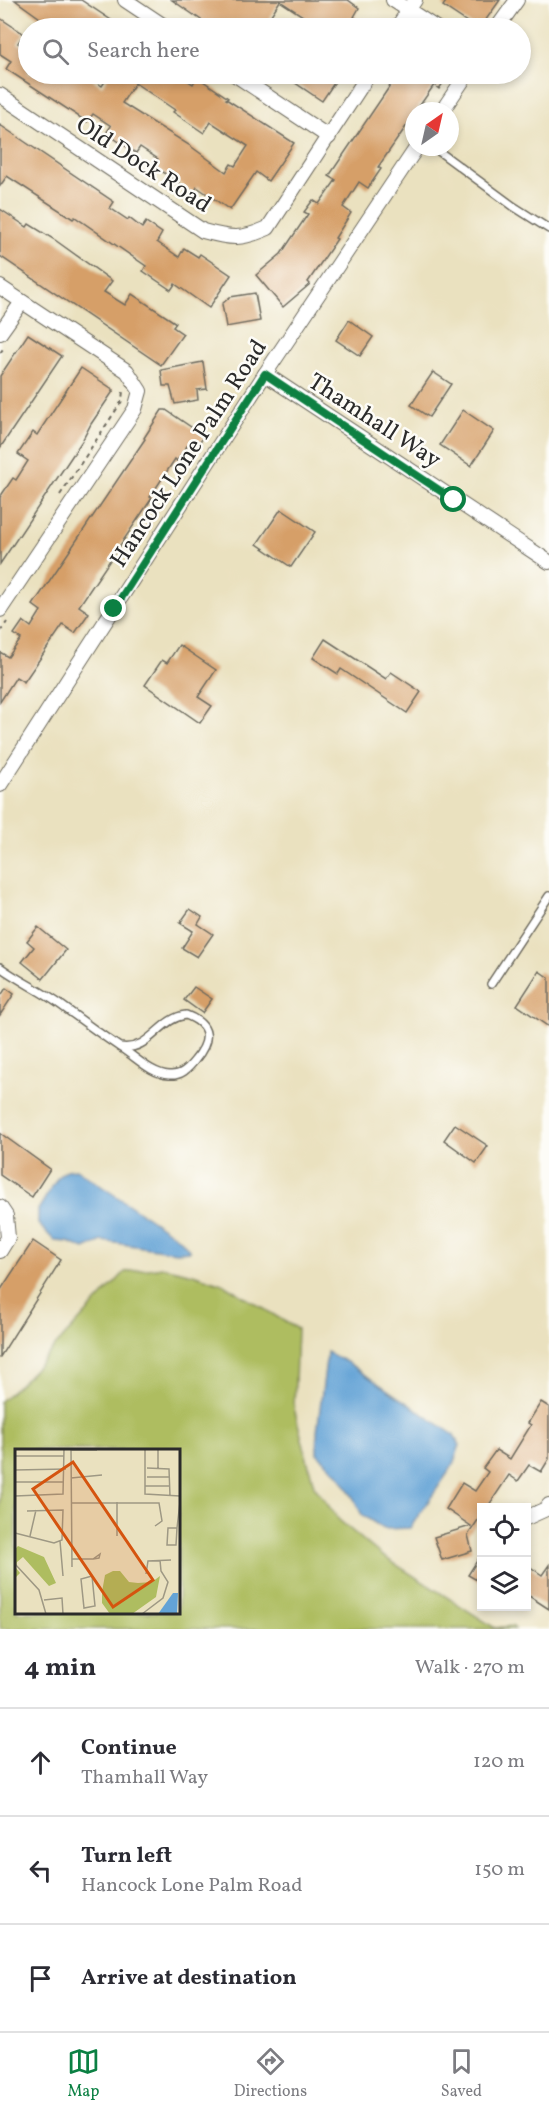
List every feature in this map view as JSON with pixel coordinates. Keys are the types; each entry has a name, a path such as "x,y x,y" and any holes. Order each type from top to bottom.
{"street":[{"path":"125,0 152,18"},
{"path":"393,0 412,5 426,18"},
{"path":"504,18 517,0"},
{"path":"404,18 412,5"},
{"path":"249,84 329,137"},
{"name":"Old Dock Road","path":"0,95 203,231 222,236 247,237 268,228 363,84"},
{"path":"447,102 460,84"},
{"name":"Hancock Lone Palm Road","path":"0,785 265,374 411,156"},
{"path":"0,287 127,371 140,391 135,409 6,611"},
{"path":"4,338 22,302"},
{"name":"Thamhall Way","path":"265,374 549,562"},
{"path":"0,1207 6,1216 8,1238 0,1251"},
{"path":"531,1516 546,1509 549,1505"}],"lane":[{"path":"445,156 513,206 549,229"},
{"path":"491,984 549,896"},
{"path":"0,966 56,1002 120,1047 159,1073 177,1075 187,1069 204,1049 207,1039 200,1022 186,1015 172,1019 147,1041 132,1048 120,1047"}],"path":[{"path":"0,354 4,338"},
{"path":"57,500 122,401 123,390 120,384"},
{"path":"0,632 6,611"}],"green space":[{"path":"163,1267 225,1285 297,1329 294,1408 314,1486 339,1520 381,1555 495,1628 512,1626 515,1629 0,1629 0,1401 22,1382 125,1272"}],"water":[{"path":"76,1169 181,1240 190,1251 176,1252 102,1241 85,1249 68,1242 55,1241 38,1224 38,1210 58,1177 66,1170"},
{"path":"327,1352 348,1363 454,1435 460,1445 452,1467 410,1528 384,1529 362,1515 339,1475 317,1453 317,1432"}],"building":[{"path":"15,0 81,0 108,18 40,18"},
{"path":"172,0 348,0 359,8 356,18 306,18 280,1 269,18 198,18"},
{"path":"447,0 500,0 487,18 461,18 443,6"},
{"path":"0,18 18,30 18,77 6,69 11,61 0,54"},
{"path":"29,84 99,84 102,86 103,84 134,84 122,103 189,145 226,172 231,164 235,166 248,146 211,122 204,133 136,84 207,84 228,98 226,99 294,143 268,181 256,172 230,210 197,187 194,193 154,166 158,159 140,147 136,153 106,133 111,126 93,114 87,122"},
{"path":"297,84 333,84 322,101"},
{"path":"391,84 442,84 439,89 434,85 422,102 405,102 405,128 378,167 381,169 368,188 359,182 343,207 351,213 335,238 337,239 308,282 310,284 283,307 256,275 281,254 308,214 304,212 313,200 319,204 336,180 329,176"},
{"path":"0,125 114,202 110,208 128,220 129,218 142,228 146,222 162,233 157,242 179,257 184,248 198,257 200,254 231,275 209,308 175,284 171,290 143,271 146,266 75,217 73,219 7,176 0,186"},
{"path":"0,209 27,227 29,224 55,240 112,281 104,292 125,305 132,294 176,323 173,327 183,334 161,365 0,256"},
{"path":"255,293 260,321 226,327 222,304 230,297"},
{"path":"349,320 373,337 360,356 336,340"},
{"path":"28,334 62,356 0,448 0,376"},
{"path":"203,362 207,389 197,390 198,400 175,404 170,386 163,386 161,370"},
{"path":"81,368 114,390 0,564 0,497 13,478 16,480 28,461 18,454 33,432 37,435"},
{"path":"433,372 451,384 429,417 411,405"},
{"path":"162,410 166,410 204,436 195,450 187,446 177,461 175,459 150,497 152,498 79,606 89,613 75,633 63,625 24,682 16,677 0,702 0,652 8,657 21,639 14,634 23,621 31,627 41,611 33,605 145,439"},
{"path":"463,410 494,431 471,466 440,445"},
{"path":"281,509 315,532 291,567 257,544"},
{"path":"325,639 386,679 391,672 421,692 407,713 341,669 338,674 313,658"},
{"path":"179,645 216,670 198,697 212,706 200,723 145,685 162,660 167,663"},
{"path":"190,909 202,917 198,924 213,934 197,957 182,948 193,931 180,923"},
{"path":"38,927 66,950 43,979 22,962 34,947 27,941"},
{"path":"539,971 549,978 549,1027 517,1005"},
{"path":"194,987 212,999 202,1013 184,1000"},
{"path":"6,988 14,994 0,1015 0,997"},
{"path":"455,1124 488,1146 476,1163 444,1140"},
{"path":"0,1133 50,1169 32,1197 0,1175"},
{"path":"33,1241 61,1260 0,1357 0,1291"},
{"path":"541,1402 549,1407 549,1459 541,1472 529,1465 518,1481 509,1475 490,1503 477,1503 477,1522 468,1535 472,1551 442,1560 434,1537 471,1526 446,1509 462,1483 475,1491 488,1472 483,1468 496,1450 510,1459 531,1425 528,1423"},
{"path":"477,1561 477,1580 468,1575"},
{"path":"549,1565 549,1609 531,1597 531,1567 542,1575"}],"route":[{"path":"114,609 265,374 454,500"}]}
